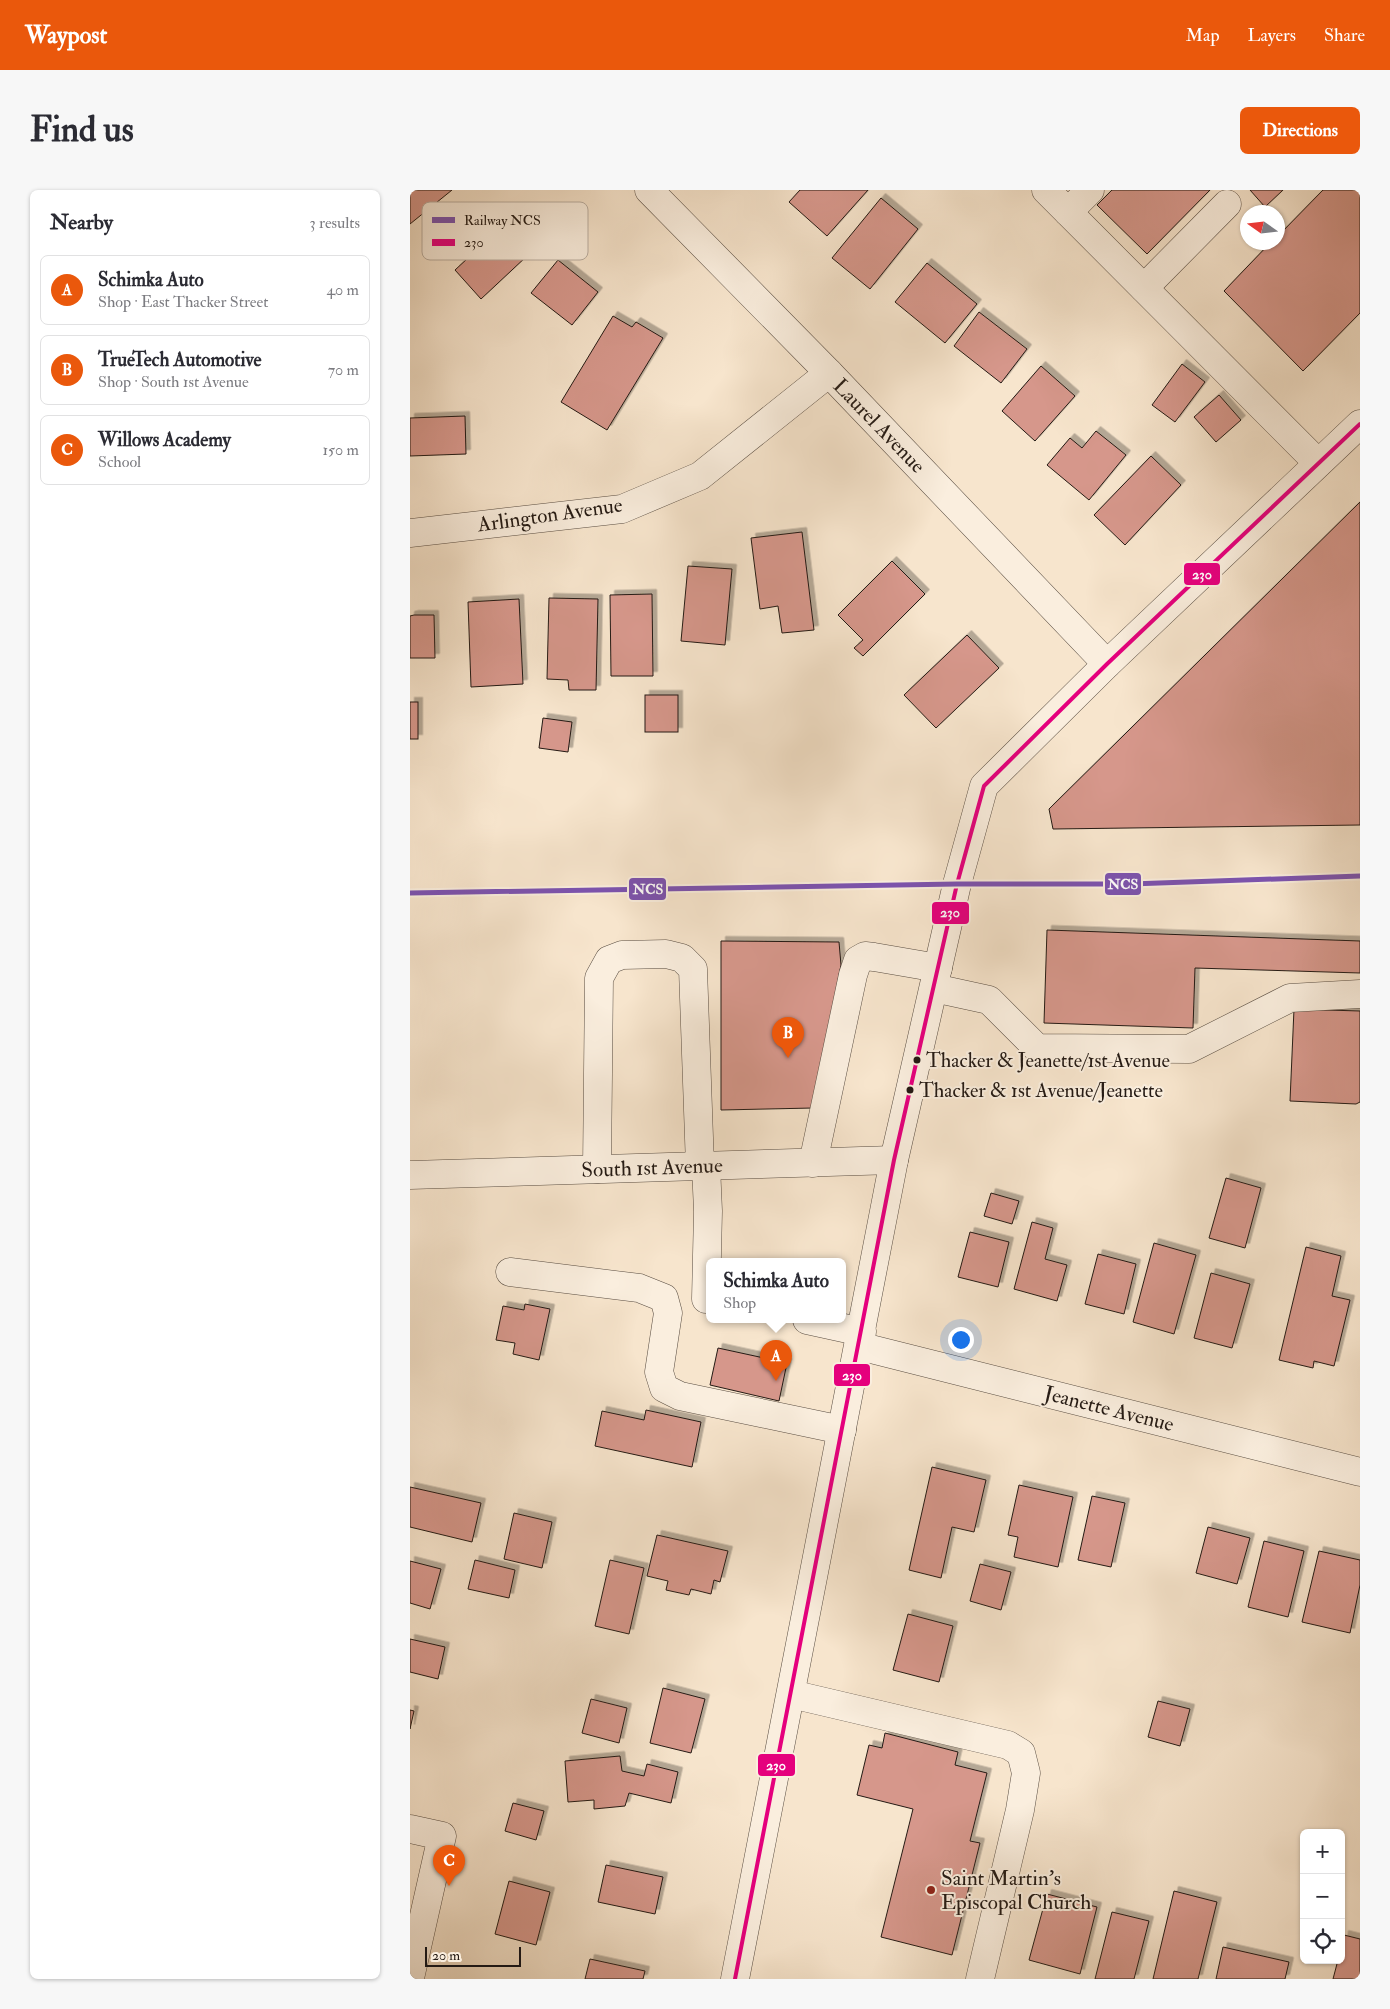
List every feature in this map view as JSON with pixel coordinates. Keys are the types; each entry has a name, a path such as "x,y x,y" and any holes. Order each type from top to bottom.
{"street":[{"name":"Laurel Avenue","path":"649,190 829,373 1106,664"},
{"path":"1046,190 1318,463"},
{"path":"1068,212 1090,190"},
{"path":"1144,288 1227,204"},
{"name":"Arlington Avenue","path":"410,533 622,509 700,476 829,373"},
{"path":"735,1979 894,1160 958,884 984,786 1106,664 1360,424"},
{"path":"596,1169 599,978 609,960 622,955 666,954 682,958 693,969 703,1166 708,1211 708,1258"},
{"path":"813,1163 853,975 858,960 864,956 874,957 936,978 989,1000 1037,1048 1190,1049 1290,998 1360,994"},
{"name":"South 1st Avenue","path":"410,1175 894,1160"},
{"path":"510,1272 639,1288 664,1298 680,1293 706,1299"},
{"path":"664,1298 668,1313 659,1372 664,1388 680,1396 842,1430"},
{"name":"Jeanette Avenue","path":"815,1323 860,1339 1360,1472"},
{"path":"791,1694 1008,1745 1020,1753 1026,1773 1020,1810 980,1979"},
{"path":"410,1829 442,1836 410,1978"}],"building":[{"path":"410,190 452,190 437,202 422,202 422,214 410,224"},
{"path":"800,190 868,190 827,236 789,202"},
{"path":"1112,190 1210,190 1147,254 1097,205"},
{"path":"1250,190 1283,190 1267,205 1263,205"},
{"path":"1323,190 1360,190 1360,313 1303,371 1224,291 1263,250 1285,250 1285,229"},
{"path":"881,198 918,229 870,289 832,258"},
{"path":"466,260 523,260 481,299 455,270"},
{"path":"558,260 598,292 572,325 531,293"},
{"path":"927,263 977,304 945,343 895,302"},
{"path":"979,312 1027,349 1001,383 954,346"},
{"path":"613,316 632,327 636,322 663,338 607,430 561,402"},
{"path":"1182,364 1205,382 1175,422 1152,405"},
{"path":"1041,366 1075,396 1035,441 1002,411"},
{"path":"1219,395 1241,420 1216,442 1194,417"},
{"path":"465,416 466,454 410,456 410,418"},
{"path":"1096,431 1126,455 1089,500 1047,465 1070,438 1082,448"},
{"path":"1151,456 1181,485 1125,545 1094,515"},
{"path":"1360,502 1360,825 1053,829 1049,809"},
{"path":"802,532 814,630 782,633 778,606 760,609 751,538"},
{"path":"892,561 925,594 863,656 854,648 863,640 838,615"},
{"path":"688,566 732,569 725,645 681,641"},
{"path":"652,594 653,676 611,676 610,595"},
{"path":"549,598 598,599 596,690 569,690 568,680 547,679"},
{"path":"519,599 523,684 471,687 468,602"},
{"path":"434,615 435,658 410,658 410,616"},
{"path":"967,635 999,668 936,728 904,695"},
{"path":"645,695 678,695 678,732 645,732"},
{"path":"410,702 418,702 418,739 410,739"},
{"path":"543,718 572,722 568,752 539,748"},
{"path":"1047,930 1360,941 1360,973 1195,968 1193,1028 1044,1023"},
{"path":"721,941 839,942 841,965 813,1108 721,1110"},
{"path":"1294,1009 1360,1011 1360,1102 1356,1104 1290,1101"},
{"path":"1226,1178 1261,1188 1245,1248 1209,1238"},
{"path":"991,1193 1019,1201 1012,1224 984,1216"},
{"path":"1032,1222 1053,1228 1045,1259 1067,1265 1057,1301 1014,1289"},
{"path":"970,1232 1009,1242 998,1287 958,1277"},
{"path":"1154,1243 1196,1255 1174,1334 1133,1322"},
{"path":"1306,1247 1341,1256 1332,1296 1350,1300 1334,1366 1314,1361 1313,1368 1279,1360"},
{"path":"1098,1254 1136,1264 1124,1314 1085,1304"},
{"path":"1211,1273 1250,1284 1232,1348 1194,1338"},
{"path":"525,1304 550,1309 539,1360 513,1354 515,1343 496,1340 503,1306 524,1310"},
{"path":"718,1348 787,1363 779,1401 710,1385"},
{"path":"646,1410 701,1422 692,1467 595,1446 602,1411 644,1420"},
{"path":"932,1467 986,1480 974,1532 952,1527 941,1578 909,1570"},
{"path":"1019,1485 1073,1497 1058,1567 1014,1557 1018,1537 1008,1535"},
{"path":"410,1487 481,1503 472,1542 410,1527"},
{"path":"1092,1496 1125,1503 1111,1567 1078,1560"},
{"path":"514,1513 552,1522 542,1568 504,1559"},
{"path":"1208,1527 1250,1538 1237,1584 1196,1573"},
{"path":"657,1535 728,1551 720,1582 714,1580 711,1594 691,1589 689,1595 666,1590 668,1581 647,1576"},
{"path":"1264,1541 1304,1551 1288,1617 1248,1607"},
{"path":"1319,1551 1360,1560 1360,1585 1350,1633 1302,1622"},
{"path":"475,1560 515,1570 509,1598 468,1589"},
{"path":"610,1560 644,1568 629,1634 595,1626"},
{"path":"410,1561 441,1569 430,1609 410,1603"},
{"path":"980,1564 1011,1572 1001,1610 970,1601"},
{"path":"908,1614 953,1626 939,1682 893,1670"},
{"path":"410,1639 445,1647 438,1679 410,1672"},
{"path":"663,1688 705,1699 691,1753 650,1743"},
{"path":"591,1699 627,1708 619,1743 582,1733"},
{"path":"1158,1701 1190,1709 1180,1746 1148,1737"},
{"path":"410,1710 414,1711 410,1729"},
{"name":"Saint Martin's Episcopal Church","path":"885,1733 958,1752 955,1765 987,1773 970,1841 980,1843 952,1955 881,1937 913,1809 857,1795 869,1745 882,1748"},
{"path":"620,1756 622,1771 644,1776 647,1764 678,1772 671,1803 629,1793 625,1806 594,1809 594,1800 568,1802 565,1761"},
{"path":"513,1803 544,1811 536,1840 505,1831"},
{"path":"606,1865 663,1877 655,1914 598,1902"},
{"path":"509,1881 550,1892 536,1945 495,1934"},
{"path":"1174,1891 1217,1902 1198,1979 1153,1979"},
{"path":"1047,1894 1097,1907 1080,1974 1029,1960"},
{"path":"1112,1912 1149,1921 1134,1979 1095,1979"},
{"path":"1345,1935 1360,1939 1360,1979 1333,1979 1337,1964 1345,1964"},
{"path":"1223,1947 1289,1962 1285,1979 1216,1979"},
{"path":"590,1959 645,1971 643,1979 585,1979"}],"rail line":[{"name":"NCS","path":"410,893 957,884 1131,884 1360,876"}],"transit line":[{"name":"230","path":"735,1979 894,1160 957,884 984,786 1107,664 1360,424"}],"place":[{"name":"TrueTech Automotive","path":"788,1058"},
{"name":"Thacker & Jeanette/1st Avenue","path":"917,1060"},
{"name":"Thacker & 1st Avenue/Jeanette","path":"910,1090"},
{"name":"Schimka Auto","path":"776,1381"},
{"name":"Willows Academy","path":"449,1886"},
{"name":"Saint Martin's Episcopal Church","path":"931,1890"}]}
